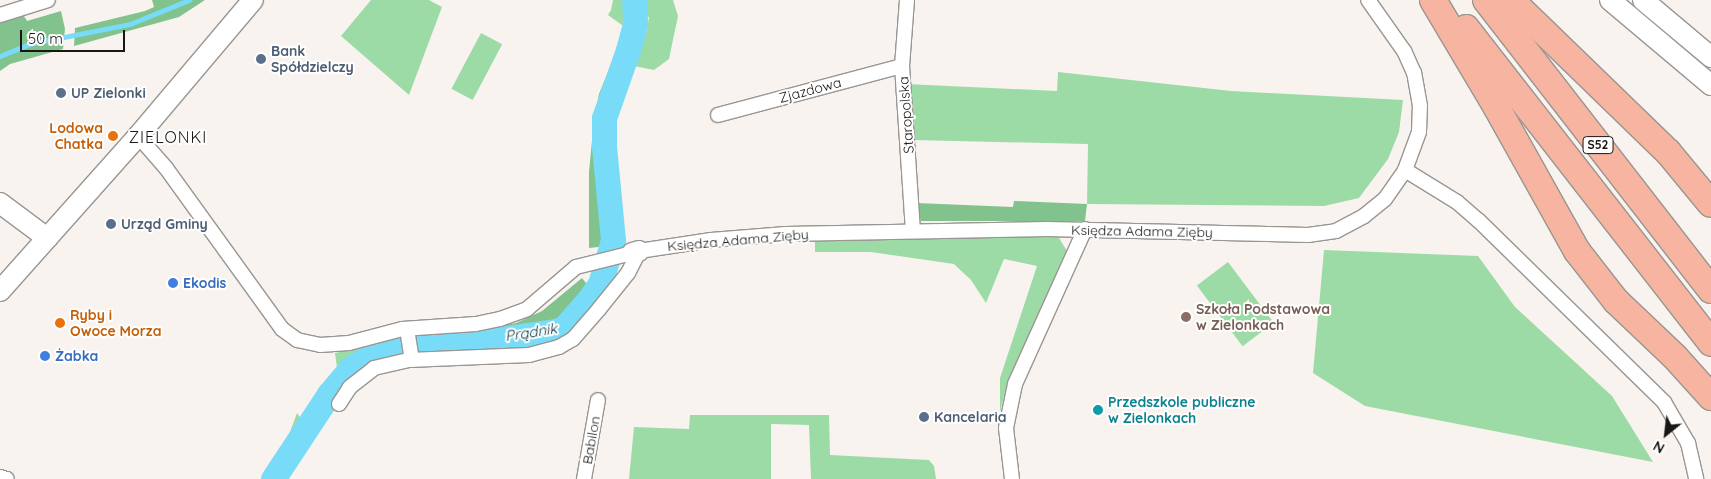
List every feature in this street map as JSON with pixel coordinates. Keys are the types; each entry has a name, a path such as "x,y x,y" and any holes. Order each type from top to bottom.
{"highway":[{"path":"1432,0 1498,108 1577,251 1616,301 1675,357 1711,397"},
{"name":"S52","path":"1444,0 1711,343"},
{"name":"S52","path":"1486,0 1711,290"},
{"path":"1511,0 1668,152 1711,204"}],"main road":[{"path":"0,291 138,136 253,0"},
{"path":"1610,0 1711,85"},
{"path":"1643,0 1711,57"},
{"path":"0,203 47,238"}],"street":[{"path":"0,16 48,0"},
{"name":"Staropolska","path":"907,0 902,66 913,230"},
{"name":"Księdza Adama Zięby","path":"138,136 166,168 282,329 297,340 320,346 349,343 500,319 527,309 576,267 636,252 711,240 786,234 913,230 1085,229 1319,234 1336,230 1364,216 1385,199 1405,170 1419,132 1420,106 1417,88 1404,51 1368,0"},
{"name":"Zjazdowa","path":"718,116 902,66"},
{"path":"1405,170 1457,202 1479,221 1664,402 1688,443 1696,479"},
{"path":"1012,479 1006,428 1015,384 1085,229"},
{"path":"340,404 350,387 374,368 412,357 528,355 559,347 574,339 628,274 636,252"},
{"path":"408,333 412,357"},
{"name":"Babilon","path":"584,479 598,400"},
{"path":"0,477 7,479"}],"green space":[{"path":"152,0 205,0 179,17 74,46 75,28 145,11 154,7"},
{"path":"371,0 429,0 442,7 409,95 341,36"},
{"path":"613,0 673,0 678,16 669,59 654,70 634,66 647,30 649,17 641,15 639,26 626,28 608,15"},
{"path":"21,11 27,21 61,11 65,29 63,49 10,64 0,71 0,21"},
{"path":"639,26 637,41 619,85 612,109 625,244 589,248 589,172 594,120 599,94 626,28"},
{"path":"481,33 502,44 473,100 451,89"},
{"path":"1058,72 1231,91 1403,100 1399,132 1388,159 1359,198 1324,206 1087,204 1088,144 912,140 906,84 1057,91"},
{"path":"1014,201 1087,204 1085,221 921,221 916,203 1013,207"},
{"path":"1056,233 1067,251 1006,388 1000,412 1000,378 1037,266 1004,259 986,303 971,280 954,264 871,252 815,252 815,241"},
{"path":"1324,250 1478,256 1515,307 1612,396 1653,462 1365,406 1313,373"},
{"path":"1228,262 1274,323 1243,346 1197,285"},
{"path":"615,274 570,328 556,338 498,350 415,353 413,336 471,332 516,323 542,311 582,278 586,283"},
{"path":"403,338 409,355 351,381 332,401 315,427 308,414 338,375 335,353"},
{"path":"297,413 311,433 281,479 261,479 286,443"},
{"path":"690,415 829,415 830,455 929,460 934,466 936,479 811,479 809,425 771,424 771,479 629,479 634,427 689,429"}],"waterway":[{"path":"0,56 29,44 130,24 189,0"},
{"name":"Prądnik","path":"273,479 329,394 351,368 362,361 397,348 448,340 485,341 556,331 564,328 587,302 600,284 613,240 604,146 604,118 628,50 635,23 634,0"}],"place":[{"name":"Bank Spółdzielczy","path":"261,59"},
{"name":"UP Zielonki","path":"61,93"},
{"name":"Lodowa Chatka","path":"113,136"},
{"name":"Urząd Gminy","path":"111,224"},
{"name":"Ekodis","path":"173,283"},
{"name":"Szkoła Podstawowa w Zielonkach","path":"1186,317"},
{"name":"Ryby i Owoce Morza","path":"60,323"},
{"name":"Żabka","path":"45,356"},
{"name":"Przedszkole publiczne w Zielonkach","path":"1098,410"},
{"name":"Kancelaria","path":"924,417"}],"district":[{"name":"ZIELONKI","path":"168,137"}]}
